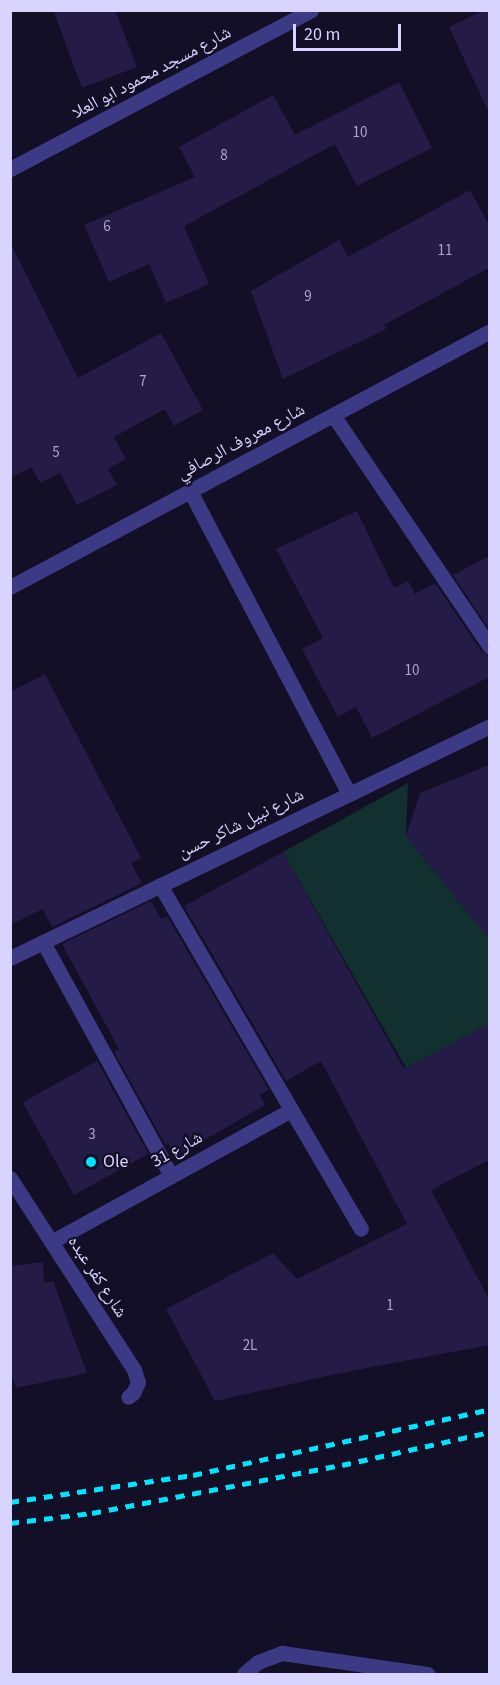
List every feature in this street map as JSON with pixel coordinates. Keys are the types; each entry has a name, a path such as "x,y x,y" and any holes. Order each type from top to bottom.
{"street":[{"name":"شارع مسجد محمود ابو العلا","path":"10,169 311,10"},
{"name":"شارع معروف الرصافي","path":"10,587 489,331"},
{"path":"333,415 489,647"},
{"path":"190,491 349,794"},
{"name":"شارع نبيل شاكر حسن","path":"10,958 489,726"},
{"path":"160,885 361,1229"},
{"path":"43,942 171,1176"},
{"name":"شارع 31","path":"51,1242 291,1110"},
{"name":"شارع كفر عبده","path":"10,1178 137,1376 137,1388 128,1396"},
{"path":"244,1674 258,1662 282,1653 427,1674"}],"green space":[{"path":"408,783 406,836 473,919 489,923 489,1024 406,1068 283,852"}],"building":[{"path":"53,10 115,10 137,67 82,88"},
{"path":"484,10 489,10 489,113 449,27"},
{"path":"399,82 432,148 357,186 335,144 184,226 209,284 166,303 149,264 109,282 84,225 195,177 179,147 273,95 295,135"},
{"path":"470,190 489,225 489,268 384,325 386,329 283,379 251,291 339,240 348,257"},
{"path":"10,242 78,378 161,333 203,410 174,426 165,409 114,437 126,459 108,469 117,485 77,505 60,473 40,483 32,467 10,478"},
{"path":"357,511 394,588 408,581 415,594 435,583 482,652 489,657 489,677 372,738 356,707 338,717 302,649 323,638 276,549"},
{"path":"489,556 489,629 453,575"},
{"path":"45,674 141,858 131,863 142,883 52,927 43,909 10,925 10,692"},
{"path":"489,765 489,939 406,836 420,793"},
{"path":"283,852 404,1069 489,1024 489,1160 431,1190 489,1299 489,1345 341,1373 215,1401 166,1309 273,1253 297,1279 407,1224 321,1061 286,1081 184,906"},
{"path":"151,901 161,919 167,916 269,1090 260,1095 265,1105 175,1157 168,1143 165,1144 114,1052 119,1049 62,944"},
{"path":"97,1061 148,1154 74,1195 23,1102"},
{"path":"43,1262 44,1283 53,1281 87,1373 16,1388 10,1370 10,1266"}],"railway":[{"path":"10,1502 193,1475 490,1409"},
{"path":"10,1523 92,1513 342,1465 490,1432"}],"place":[{"name":"Ole","path":"91,1162"}]}
